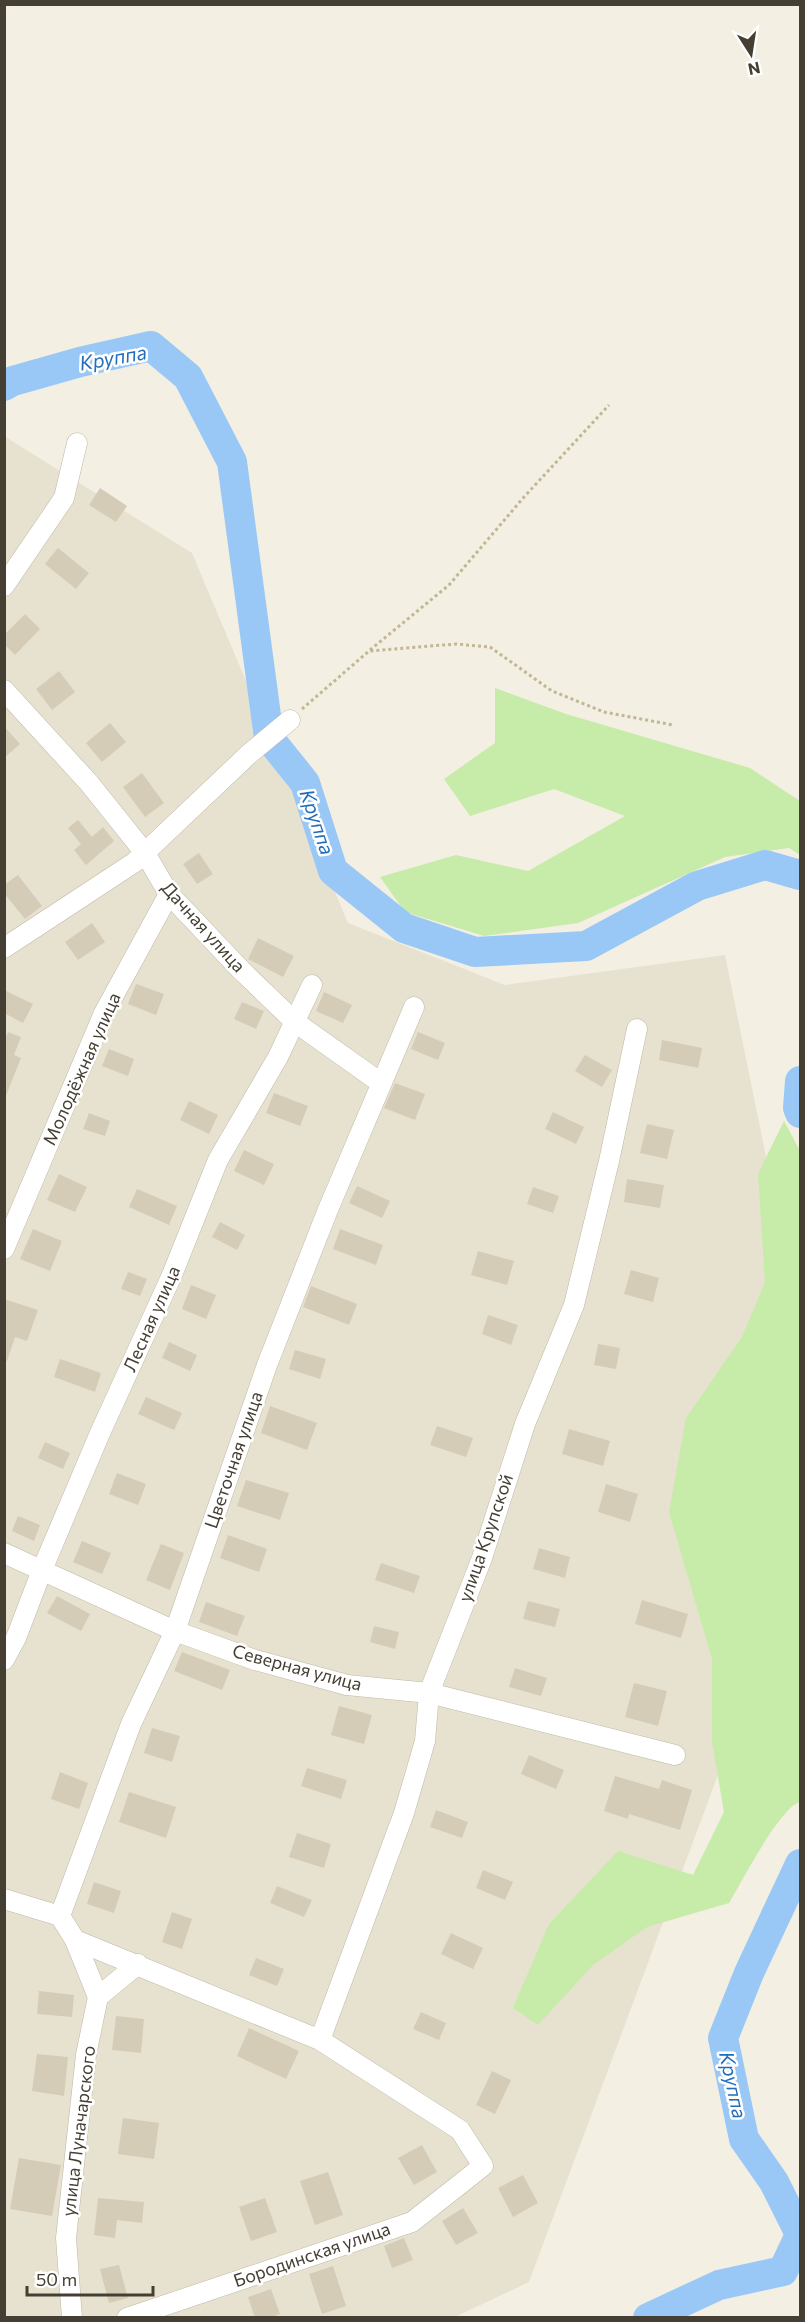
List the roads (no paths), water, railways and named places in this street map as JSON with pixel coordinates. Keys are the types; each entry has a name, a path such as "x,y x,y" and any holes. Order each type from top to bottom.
{"street":[{"path":"4,586 64,498 77,443"},
{"name":"Дачная улица","path":"4,690 88,783 144,853 169,894 241,970 294,1023 381,1083"},
{"path":"4,948 135,862 249,754 290,720"},
{"name":"Молодёжная улица","path":"4,1249 104,1013 169,894"},
{"name":"Лесная улица","path":"4,1660 16,1638 100,1433 172,1275 218,1160 278,1057 312,985"},
{"name":"Цветочная улица","path":"60,1916 132,1724 175,1631 267,1365 327,1212 414,1007"},
{"name":"улица Крупской","path":"320,2040 404,1813 425,1741 429,1693 482,1558 525,1424 574,1305 609,1161 637,1029"},
{"name":"Северная улица","path":"4,1553 175,1631 255,1660 347,1685 429,1693 675,1755"},
{"path":"4,1899 60,1916 75,1940 98,1997 138,1964"},
{"path":"75,1940 320,2040"},
{"name":"улица Луначарского","path":"72,2318 66,2238 86,2055 98,1997"},
{"name":"Бородинская улица","path":"127,2318 412,2222 483,2166 460,2130 320,2040"}],"waterway":[{"name":"Круппа","path":"4,386 13,381 80,362 151,346 188,377 232,462 269,738 305,783 333,871 404,928 475,952 586,946 697,886 765,865 800,875"},
{"name":"Круппа","path":"800,1081 798,1108 800,1113"},
{"name":"Круппа","path":"800,1864 749,1973 723,2038 744,2139 774,2182 800,2234"},
{"name":"Круппа","path":"648,2318 719,2285 783,2271 800,2235"}]}
